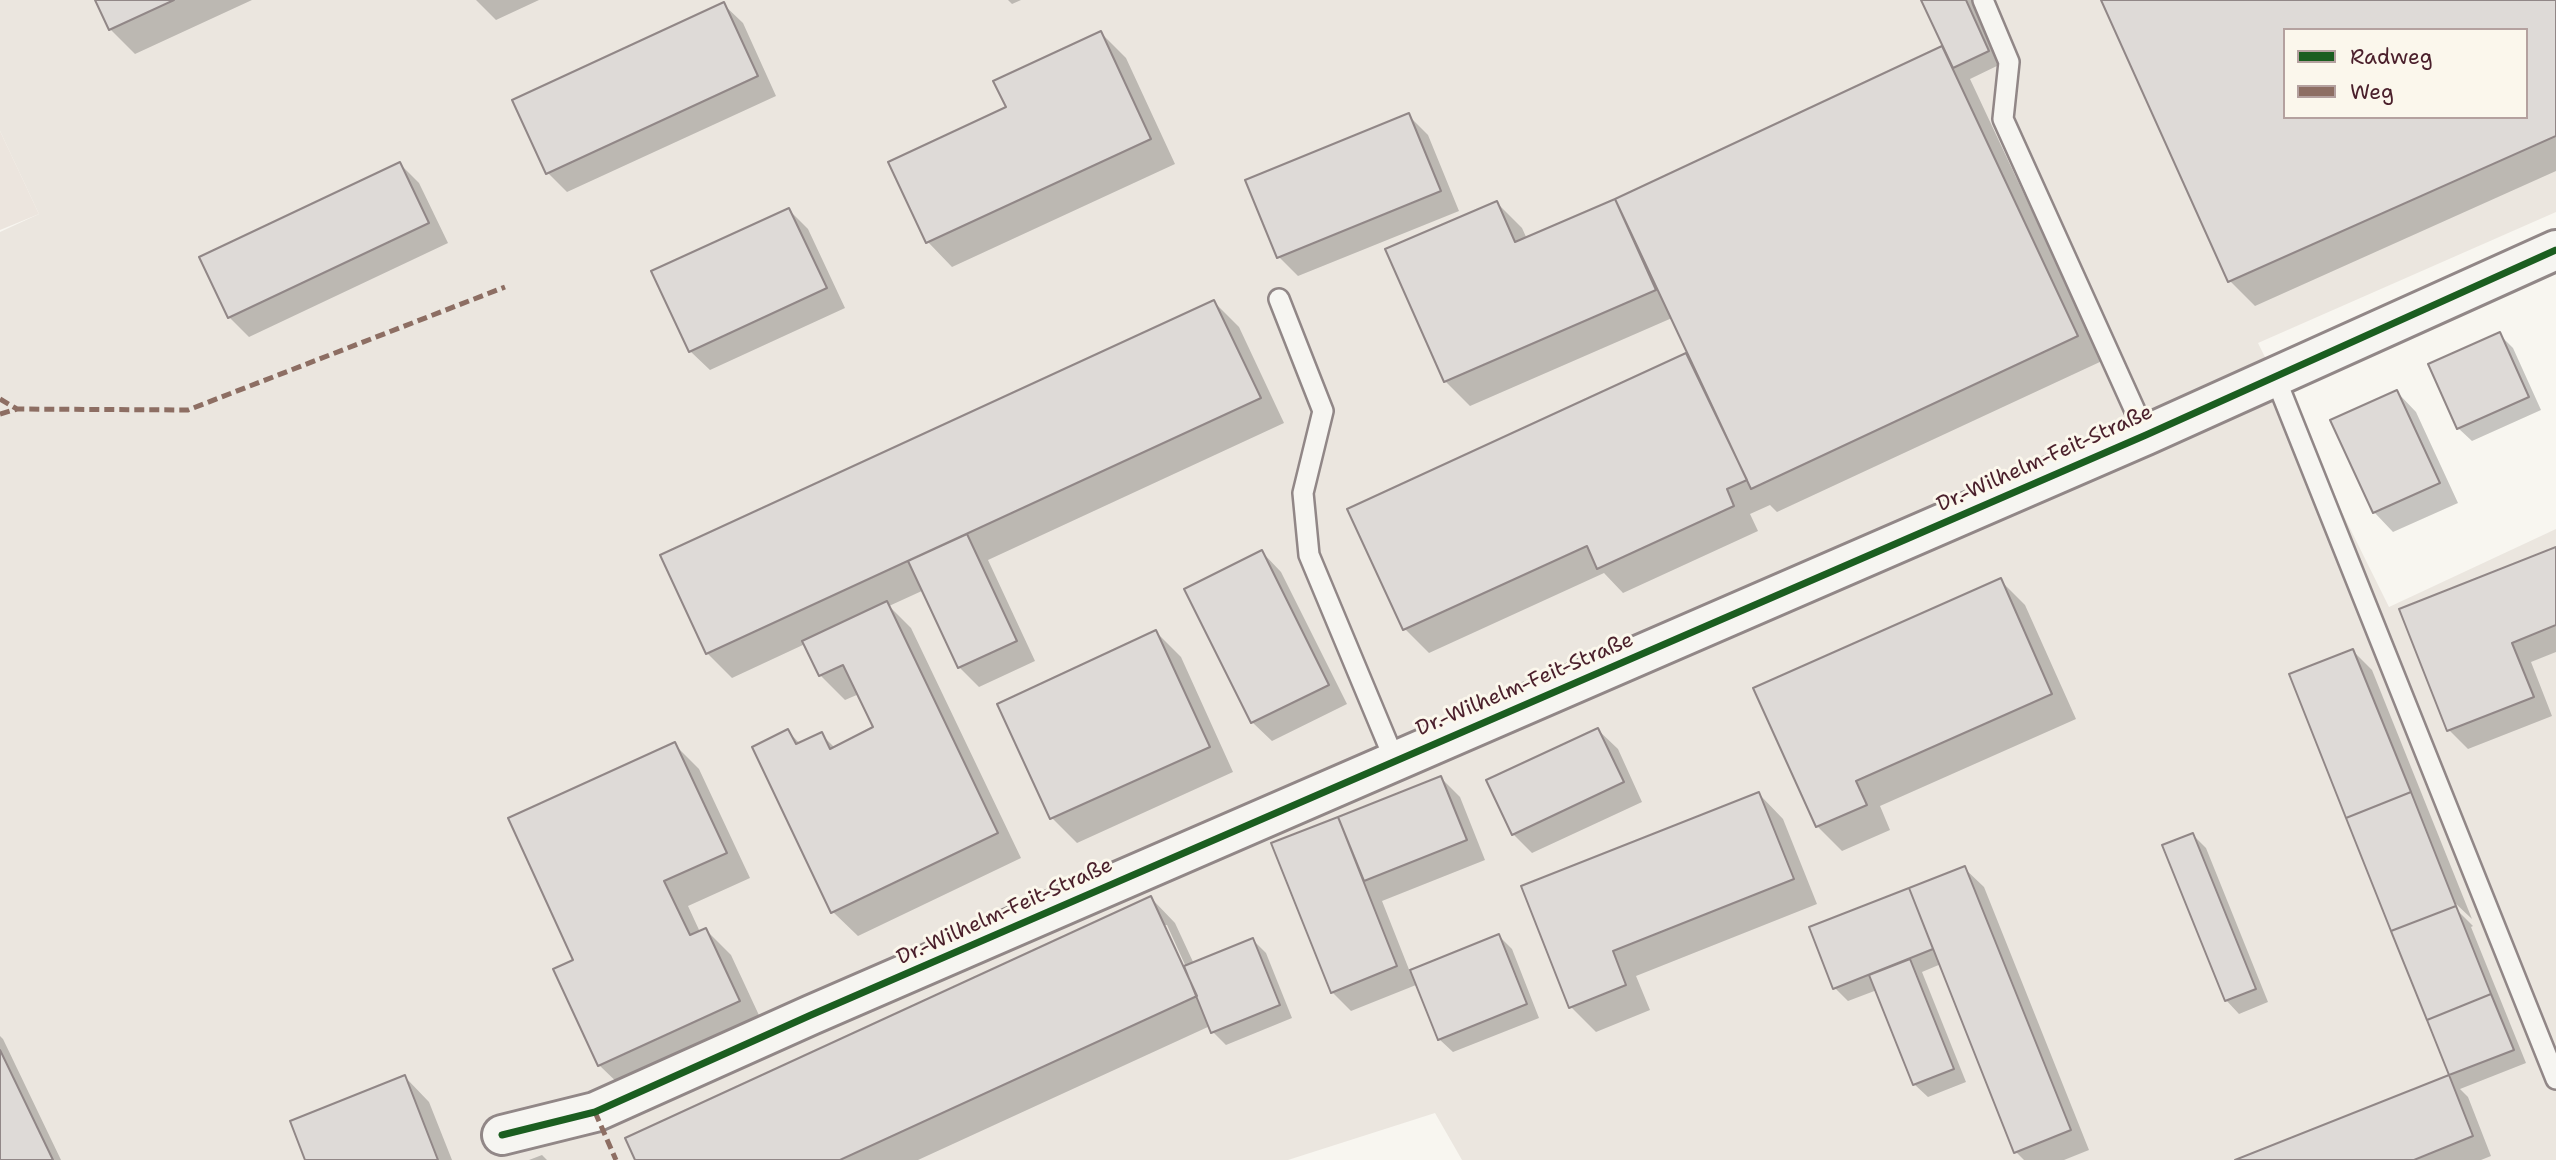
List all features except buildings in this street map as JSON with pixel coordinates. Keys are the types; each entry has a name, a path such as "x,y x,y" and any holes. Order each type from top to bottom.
{"street":[{"name":"Dr.-Wilhelm-Feit-Straße","path":"502,1135 595,1112 2146,435 2556,250"}],"lane":[{"path":"1983,0 2009,62 2003,119 2146,435"},
{"path":"1279,299 1323,411 1303,492 1309,555 1395,761"},
{"path":"2275,377 2556,1079"}],"shaded area":[{"path":"0,0 2556,0 2556,212 2258,343 2389,607 2556,529 2556,1160 1462,1160 1435,1113 1288,1160 0,1160 0,232 39,214 0,131"},
{"path":"0,131 39,214 0,230"}],"marked path":[{"path":"0,414 17,409 188,410 505,287"},
{"path":"0,399 17,409"},
{"path":"595,1112 616,1160"}],"cycle path":[{"path":"502,1135 595,1112 811,1015 2146,435 2556,250"}]}
